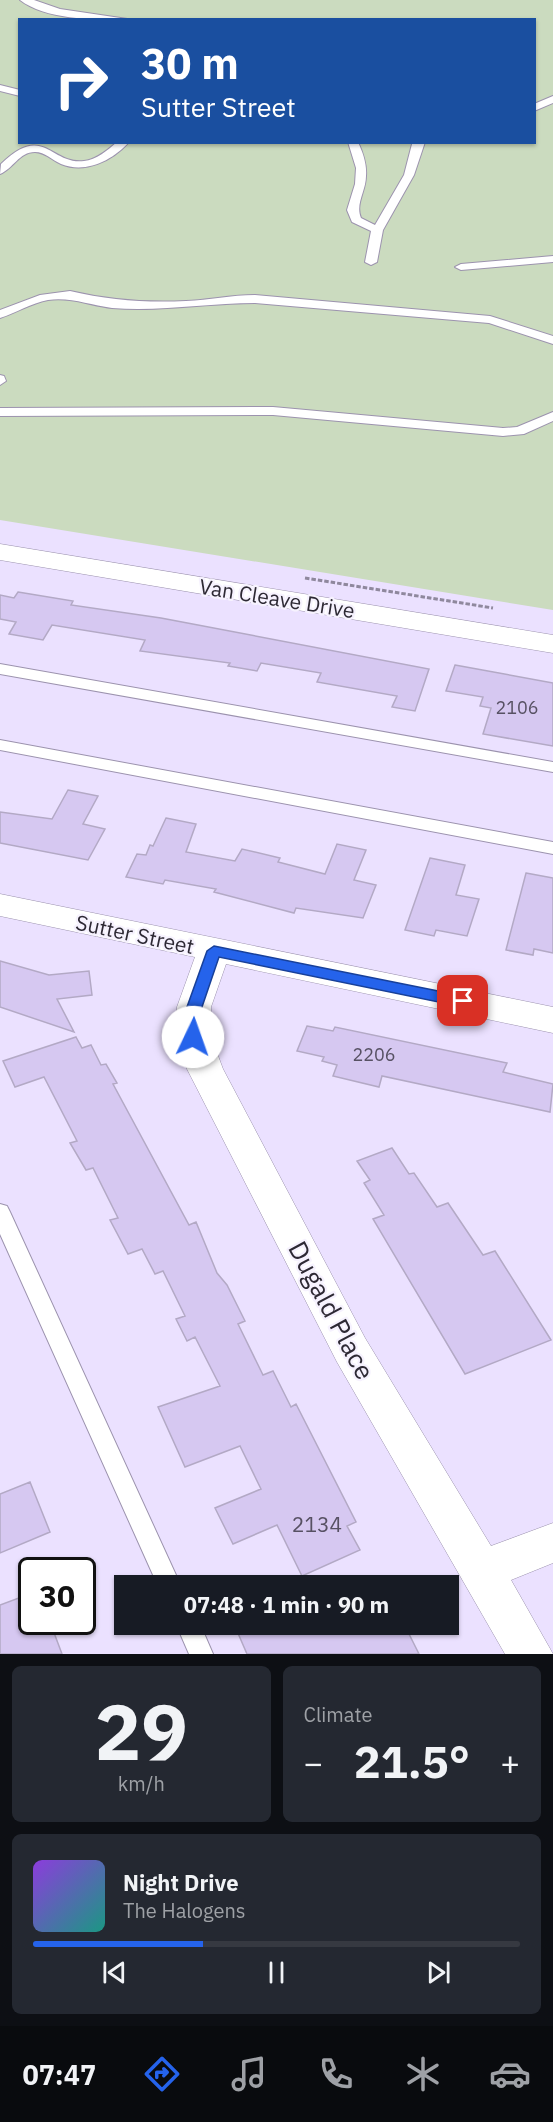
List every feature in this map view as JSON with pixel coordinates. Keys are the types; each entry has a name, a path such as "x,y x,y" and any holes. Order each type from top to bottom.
{"street":[{"name":"Van Cleave Drive","path":"0,552 553,644"},
{"name":"Sutter Street","path":"0,905 553,1020"},
{"name":"Dugald Place","path":"214,951 194,1007 193,1037 205,1069 351,1350 530,1654"},
{"path":"481,1571 553,1543"}],"lane":[{"path":"25,0 59,12 112,18"},
{"path":"0,88 18,92"},
{"path":"536,107 553,99"},
{"path":"0,171 13,156 29,150 46,151 61,161 75,165 93,163 121,144"},
{"path":"355,144 362,163 362,186 352,210 356,220 377,230"},
{"path":"371,262 377,230 409,175 417,144"},
{"path":"461,267 553,259"},
{"path":"0,314 44,297 70,295 111,304 188,305 225,299 255,299 490,320 553,340"},
{"path":"0,412 273,411 503,432 519,431 553,416"},
{"path":"0,669 553,767"},
{"path":"0,745 553,848"},
{"path":"0,1212 165,1575"},
{"path":"193,1635 201,1654"}],"green space":[{"path":"0,0 553,0 553,610 0,520"}],"building":[{"path":"18,592 73,601 71,605 161,618 429,669 415,711 392,707 397,696 317,682 321,673 261,663 257,671 228,666 230,663 140,651 145,640 52,625 43,640 9,634 16,622 0,619 0,595 14,598"},
{"path":"455,665 553,683 553,746 483,734 491,708 480,706 483,697 446,691"},
{"path":"68,790 98,796 83,824 105,829 88,860 0,843 0,812 52,819"},
{"path":"166,818 196,824 186,852 235,861 242,849 280,858 278,862 325,874 337,844 366,850 354,880 376,885 363,918 296,908 294,913 214,892 216,889 165,880 163,884 126,877 137,854 146,855 150,845 153,846"},
{"path":"430,858 465,865 456,895 479,899 467,936 436,930 434,936 405,930"},
{"path":"526,873 553,878 553,953 534,949 533,955 506,950"},
{"path":"0,961 49,975 89,971 92,995 57,999 74,1032 0,1007"},
{"path":"307,1026 333,1031 335,1027 507,1063 503,1072 553,1084 550,1112 382,1076 379,1087 333,1076 337,1065 322,1061 324,1057 297,1051"},
{"path":"76,1037 82,1048 91,1045 101,1065 106,1064 117,1083 113,1084 189,1225 196,1222 217,1273 227,1285 245,1321 238,1324 263,1375 273,1371 291,1407 296,1404 356,1522 347,1526 360,1550 302,1575 277,1525 233,1544 215,1508 261,1489 240,1446 185,1467 158,1407 220,1386 195,1337 187,1341 176,1319 185,1316 163,1271 155,1274 142,1249 128,1254 110,1220 118,1218 93,1168 86,1170 70,1143 77,1141 44,1077 15,1087 3,1061"},
{"path":"392,1148 409,1174 414,1173 437,1207 448,1203 483,1255 495,1251 551,1340 465,1374 373,1219 384,1215 364,1183 370,1180 357,1161"},
{"path":"30,1482 50,1532 0,1553 0,1494"},
{"path":"18,1598 18,1635 55,1635 62,1654 0,1654 0,1605"},
{"path":"239,1635 410,1635 419,1654 247,1654"}],"route":[{"path":"193,1037 194,1007 214,951 463,1001"}]}
